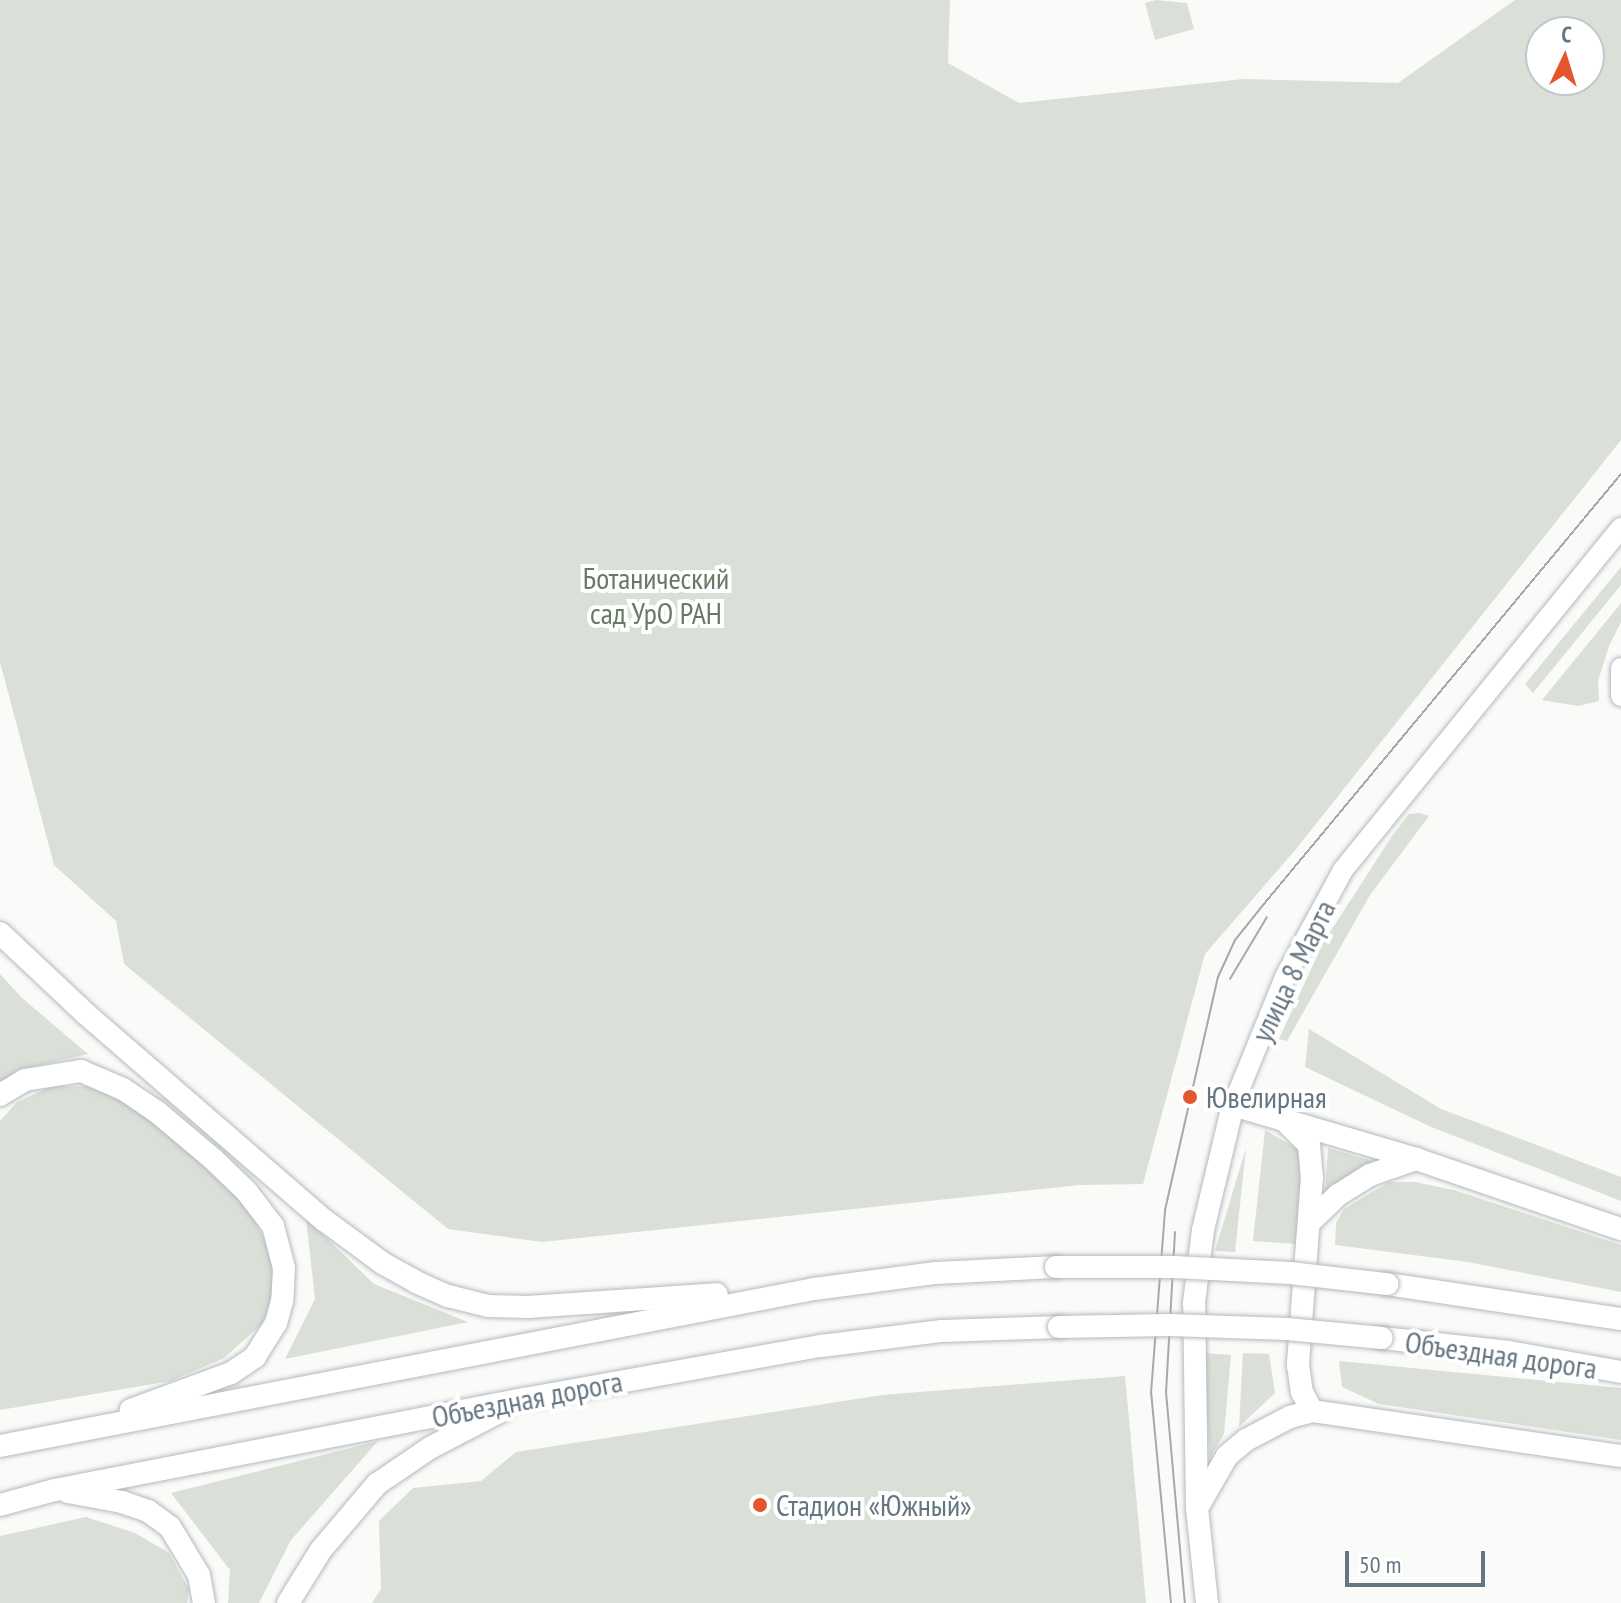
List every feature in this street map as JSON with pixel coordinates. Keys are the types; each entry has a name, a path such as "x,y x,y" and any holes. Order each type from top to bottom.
{"main road":[{"name":"улица 8 Марта","path":"1207,1603 1197,1508 1194,1303 1203,1230 1233,1105 1285,977 1343,870 1621,528"},
{"path":"1621,668 1621,696"},
{"path":"0,933 87,1015 324,1220 384,1264 437,1292 488,1306 528,1307 814,1289"},
{"path":"0,1095 25,1080 81,1071 123,1089 167,1119 247,1192 273,1226 284,1268 276,1323 255,1357 231,1373 66,1434"},
{"path":"1233,1105 1416,1159 1621,1229"},
{"path":"1285,1121 1309,1145 1312,1177 1298,1365 1302,1392 1312,1411"},
{"path":"1310,1222 1338,1195 1370,1175 1416,1159"},
{"name":"Объездная дорога","path":"1,1446 814,1289 936,1273 1056,1267 1203,1269 1387,1284 1621,1319"},
{"name":"Объездная дорога","path":"0,1505 55,1490 525,1399 821,1346 942,1331 1059,1327 1273,1329 1509,1352 1621,1372"},
{"path":"288,1603 321,1550 377,1484 430,1448 525,1399"},
{"path":"1197,1508 1227,1456 1267,1427 1312,1411 1621,1456"},
{"path":"55,1490 122,1502 148,1511 170,1527 195,1567 204,1603"}],"green space":[{"name":"Ботанический сад УрО РАН","path":"0,0 950,0 948,63 1019,103 1243,79 1398,83 1515,0 1621,0 1621,440 1296,849 1205,954 1143,1184 1079,1185 542,1242 448,1229 124,964 116,921 54,865 0,662"},
{"path":"1156,0 1187,3 1194,29 1155,40 1145,3"},
{"path":"1621,567 1621,585 1533,693 1525,684"},
{"path":"1621,603 1621,622 1609,646 1598,681 1599,701 1578,706 1542,700"},
{"path":"1409,814 1429,816 1370,895 1287,1041 1279,1039 1323,943 1392,836"},
{"path":"0,974 22,998 88,1054 18,1070 0,1083"},
{"path":"1309,1029 1441,1109 1621,1177 1621,1201 1429,1126 1305,1067"},
{"path":"87,1086 130,1105 207,1165 249,1208 270,1251 275,1287 263,1323 224,1358 171,1381 0,1410 0,1121 17,1102 50,1087"},
{"path":"1265,1130 1299,1150 1303,1166 1297,1244 1253,1241"},
{"path":"1246,1148 1235,1252 1215,1251"},
{"path":"1328,1148 1372,1161 1325,1194"},
{"path":"1389,1182 1415,1182 1454,1190 1621,1245 1621,1292 1468,1262 1335,1245 1336,1223 1344,1209"},
{"path":"306,1218 374,1284 468,1322 285,1359 315,1299"},
{"path":"1203,1353 1231,1355 1224,1434 1210,1458"},
{"path":"1243,1353 1269,1354 1275,1393 1239,1427"},
{"path":"1339,1361 1621,1388 1621,1440 1379,1404 1342,1387"},
{"name":"Стадион «Южный»","path":"1125,1376 1146,1603 372,1603 381,1589 379,1521 413,1488 481,1481 516,1452 882,1395"},
{"path":"378,1441 291,1540 259,1603 228,1603 230,1570 171,1493"},
{"path":"86,1517 135,1533 169,1553 189,1589 187,1603 0,1603 0,1536"}],"tram line":[{"path":"1171,1603 1151,1393 1165,1210 1218,977 1235,940 1263,905 1621,474"},
{"path":"1230,979 1267,917"},
{"path":"1175,1232 1166,1392 1185,1603"}],"place":[{"name":"Ювелирная","path":"1190,1097"},
{"name":"Стадион «Южный»","path":"760,1505"}]}
